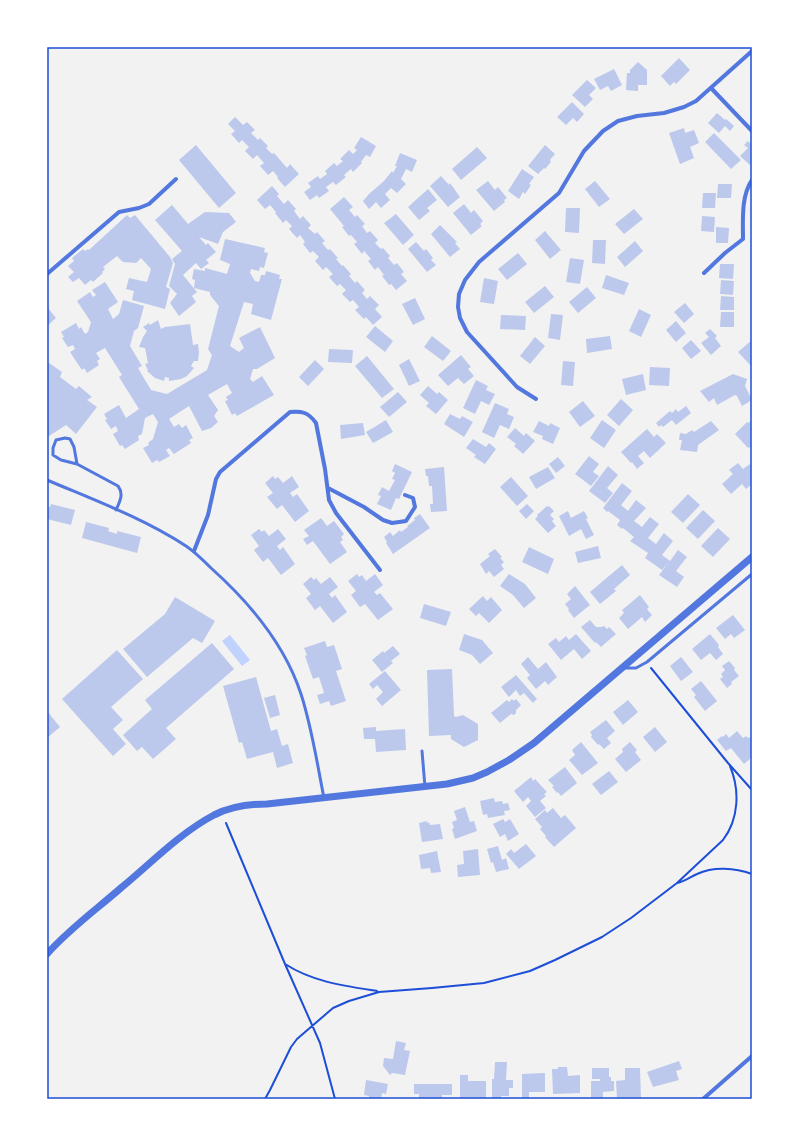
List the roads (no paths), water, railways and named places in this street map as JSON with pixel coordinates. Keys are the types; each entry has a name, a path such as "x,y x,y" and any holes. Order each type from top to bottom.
{"street":[{"path":"536,399 517,387 467,332 460,318 458,307 459,294 465,280 480,262 559,193 584,151 603,131 618,121 637,116 664,113 684,107 696,101 752,51"},
{"path":"711,88 752,131"},
{"path":"47,274 119,212 140,208 149,204 176,179"},
{"path":"704,273 725,253 743,239 745,196 748,185 752,180"},
{"path":"194,551 208,515 216,479 220,472 290,412 300,411 311,416 316,423 329,500 336,513 380,570"},
{"path":"328,488 364,507 383,520 392,523 406,521 415,507 413,498 406,496"},
{"path":"47,954 71,931 178,840 215,815 228,809 252,804 324,798 446,784 473,778 509,760 534,743 752,557"},
{"path":"703,1099 752,1056"}],"lane":[{"path":"77,464 74,447 70,440 64,438 56,440 52,448 54,455 61,460 77,464 118,486 121,490 122,497 116,510"},
{"path":"47,480 116,510 172,537 194,551 230,584 265,626 288,662 301,694 309,720 324,798"},
{"path":"621,668 632,669 647,662 752,574"},
{"path":"422,751 425,787"}],"water":[{"path":"230,635 250,660 242,666 222,641"}]}
